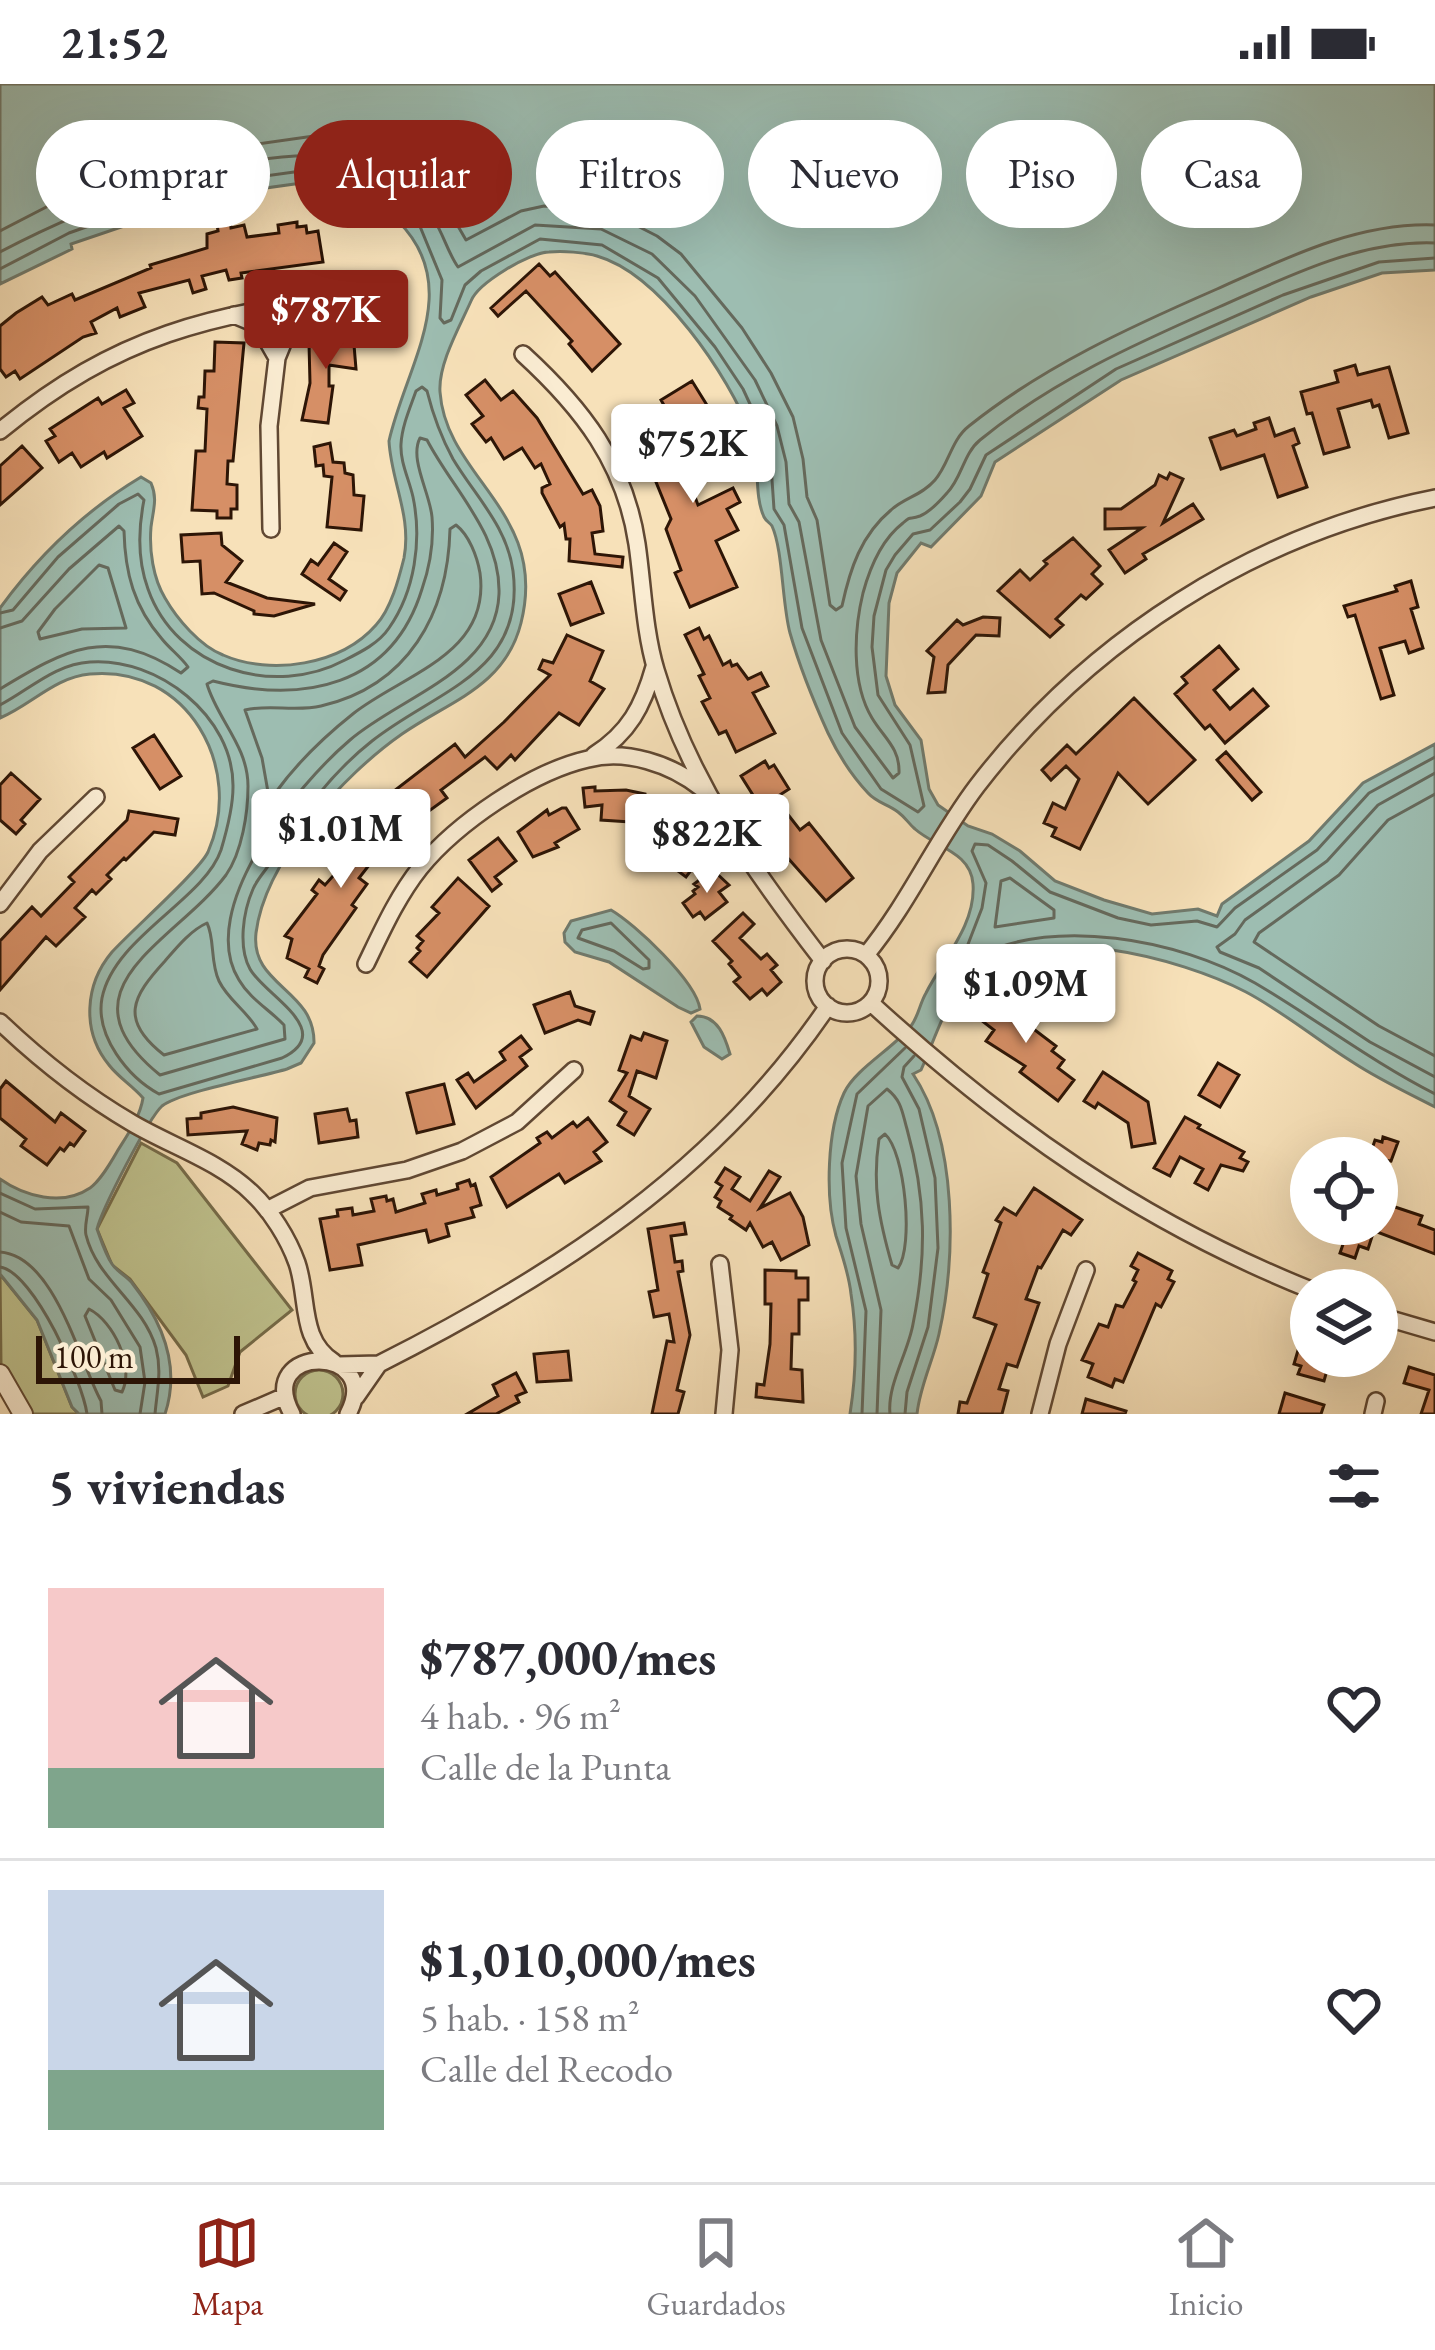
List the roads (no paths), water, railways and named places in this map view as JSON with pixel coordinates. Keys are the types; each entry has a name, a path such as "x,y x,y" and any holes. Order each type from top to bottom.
{"street":[{"path":"0,431 57,388 132,346 231,314 358,295"},
{"path":"271,529 269,426 278,358 290,326 308,301"},
{"path":"231,314 258,325 278,358"},
{"path":"523,353 576,404 606,448 633,522 654,667 703,790 766,888 823,961"},
{"path":"866,955 991,768 1065,690 1122,641 1187,596 1290,541 1435,498"},
{"path":"366,964 397,902 440,845 504,799 588,759 628,728 654,667"},
{"path":"588,759 652,763 686,776 703,790"},
{"path":"0,904 40,851 96,796"},
{"path":"838,950 866,955 879,977 871,1003 845,1013 828,1006 815,985 823,961 838,950"},
{"path":"871,1003 933,1060 1040,1145 1213,1247 1290,1281"},
{"path":"290,1376 314,1360 379,1364 518,1291 570,1258 736,1118 800,1047 828,1006"},
{"path":"0,1022 59,1074 129,1121 232,1176 267,1210 296,1258 308,1331 316,1347 352,1384 350,1410"},
{"path":"267,1210 310,1187 407,1170 462,1151 517,1122 574,1070"},
{"path":"720,1264 729,1331 724,1414"},
{"path":"1040,1414 1058,1344 1086,1270"},
{"path":"1398,1321 1435,1332"},
{"path":"292,1414 285,1396 308,1331"},
{"path":"350,1410 379,1364"},
{"path":"0,1374 23,1412"},
{"path":"243,1414 285,1396"}],"water":[{"path":"0,84 1435,84 1435,270 1382,273 1311,297 1121,380 995,462 981,496 931,547 921,543 897,573 889,603 886,676 895,705 921,740 929,789 938,805 968,826 1020,851 1055,881 1152,914 1198,909 1217,916 1222,904 1309,841 1363,783 1435,744 1435,1107 1364,1069 1246,992 1185,967 1070,946 1033,948 1000,957 964,982 942,1018 921,1070 913,1074 938,1132 950,1236 945,1304 917,1414 850,1414 854,1323 849,1279 830,1202 834,1125 849,1084 913,1022 969,914 971,873 959,857 871,796 832,741 790,633 778,549 761,508 751,434 709,357 668,305 621,266 586,254 540,253 506,270 476,294 451,345 440,381 446,422 521,552 526,585 513,645 489,678 402,734 356,772 310,822 274,877 262,905 257,951 272,977 305,1010 314,1043 301,1063 287,1069 171,1101 147,1128 97,1229 110,1260 132,1283 160,1328 170,1361 165,1414 79,1414 37,1320 0,1274 0,1179 44,1197 79,1194 102,1176 133,1125 143,1098 100,1052 91,1023 92,993 112,952 208,852 218,820 219,787 213,756 200,728 180,704 155,686 125,676 77,676 0,718 0,608 64,535 141,477 151,483 154,494 151,545 157,582 176,614 206,645 223,655 262,665 304,663 344,650 376,625 394,593 404,558 405,528 389,441 425,328 429,300 418,247 403,228 512,228 512,120 294,120 294,184 270,187 270,120 36,120 36,228 118,228 71,244 72,249 0,284"},
{"path":"611,910 676,969 700,1009 691,1013 678,1007 609,962 575,952 565,942 571,921"},
{"path":"697,1016 715,1024 730,1054 722,1059 704,1047 691,1022"}]}
